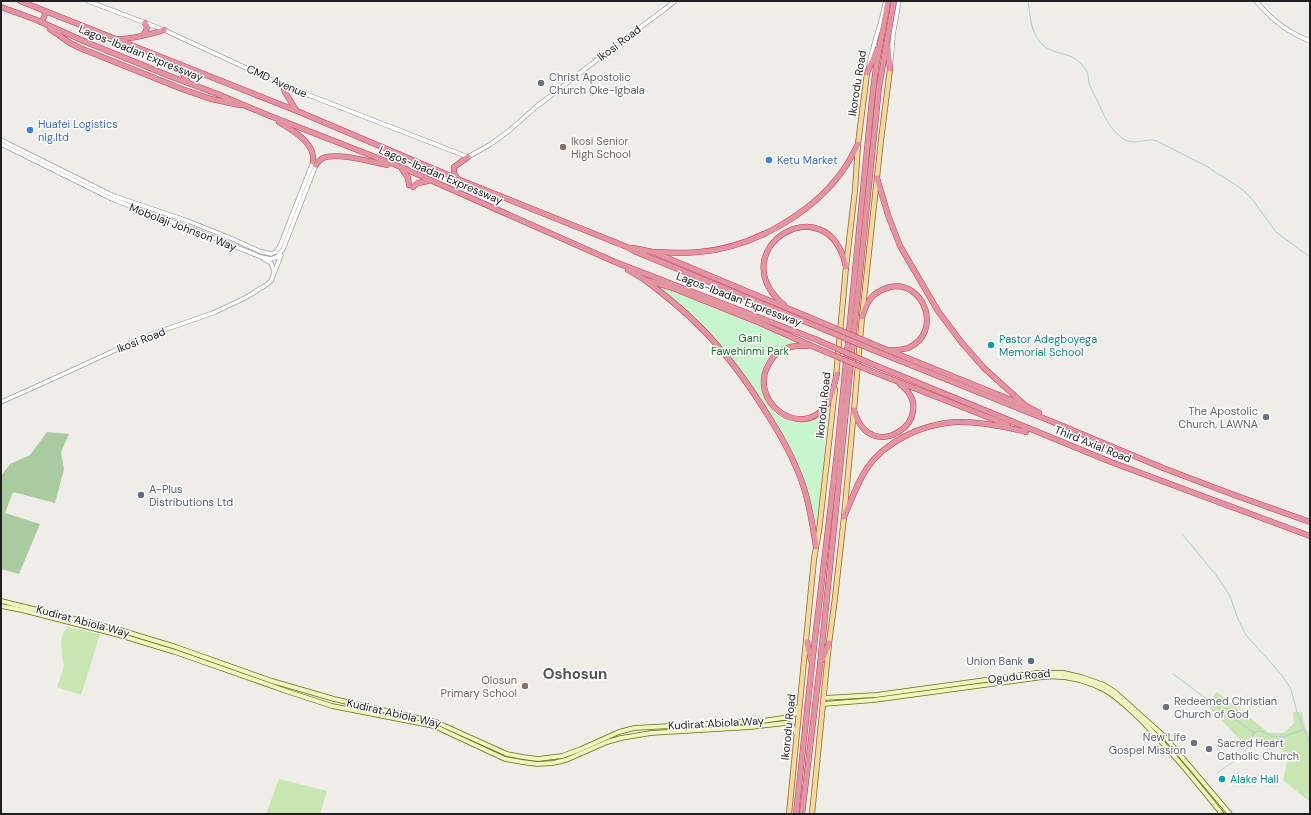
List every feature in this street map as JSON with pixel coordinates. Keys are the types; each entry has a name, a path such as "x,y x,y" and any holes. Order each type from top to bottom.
{"highway":[{"name":"Lagos-Ibadan Expressway","path":"20,1 297,111 460,180 634,251 817,323 874,348"},
{"name":"Ikorodu Road","path":"796,814 837,453 872,98 887,1"},
{"name":"Ikorodu Road","path":"802,814 820,664 879,87 894,1"},
{"name":"Lagos-Ibadan Expressway","path":"1,6 172,78 189,83 401,168 615,262 815,339 872,364"},
{"path":"42,22 46,12"},
{"path":"144,34 147,28 145,22"},
{"path":"47,25 56,34 80,48 182,89 211,99 245,106"},
{"path":"110,38 123,39 164,30"},
{"path":"887,43 890,69"},
{"path":"867,73 880,44"},
{"path":"189,83 184,76 184,72 189,70 199,72"},
{"path":"283,85 285,92 297,111"},
{"path":"270,116 296,134 310,147 313,153 314,164 322,158 332,156 356,159 401,168 408,178 411,186 418,182 431,181"},
{"path":"627,247 653,252 700,252 725,248 745,242 766,233 802,211 820,196 841,173 858,144"},
{"path":"460,180 455,176 453,170 458,164 468,157"},
{"path":"877,178 888,215 900,246 938,311 962,343 984,368 1026,406"},
{"path":"788,308 772,294 763,272 763,264 768,250 778,237 785,232 808,226 824,231 838,245 846,267"},
{"path":"653,252 788,308 817,323"},
{"path":"615,262 645,280 673,302 706,333 738,371 762,406 783,441 799,474 809,505 816,547"},
{"path":"645,280 670,287 871,371 1026,432"},
{"path":"862,317 871,298 886,288 900,287 912,291 917,295 924,306 928,318 926,329 920,340 908,348 888,350 874,348"},
{"path":"812,346 790,346 772,357 767,366 763,382 767,398 772,406 784,416 793,418 802,419 818,413 828,402 836,374"},
{"name":"Third Axial Road","path":"874,348 1205,484 1310,522"},
{"path":"888,350 1026,406 1053,422"},
{"name":"Third Axial Road","path":"872,364 1111,462 1310,536"},
{"path":"854,410 861,426 869,433 880,436 888,436 902,431 910,420 913,408 912,401 908,391 892,379"},
{"path":"844,517 860,479 868,467 879,455 894,443 914,432 932,426 954,422 980,423 1001,426 1062,442"},
{"path":"807,642 812,664"},
{"path":"820,664 829,643"}],"main road":[{"path":"812,814 829,643 844,517 862,317 890,69"},
{"name":"Ikorodu Road","path":"789,814 796,733 801,699 855,190 858,144 867,73"},
{"name":"Kudirat Abiola Way","path":"1,601 125,632 202,655 294,688 334,700 436,722 507,754 538,759 565,755 619,732 634,728 751,722 790,717 796,713 801,699"},
{"name":"Kudirat Abiola Way","path":"1,606 119,635 200,660 332,706 434,726 505,759 537,764 553,763 566,760 614,740 632,735 651,733 751,728 785,723 792,725 796,733"},
{"name":"Ogudu Road","path":"824,698 876,695 1037,673 1064,673 1081,676 1111,689 1165,737 1230,814"},
{"name":"Ogudu Road","path":"823,704 874,700 1043,677 1077,679 1105,690 1126,705 1170,751 1222,814"},
{"path":"382,716 384,711"}],"street":[{"name":"CMD Avenue","path":"88,1 164,30 283,85 468,157"},
{"name":"Ikosi Road","path":"468,157 491,144 510,130 536,107 675,1"},
{"name":"Ikorodu Road","path":"867,73 873,46 887,1"},
{"path":"890,69 893,35 899,1"},
{"path":"1256,1 1278,25 1299,37 1310,41"},
{"name":"Mobolaji Johnson Way","path":"1,140 114,196 188,221 259,251 270,254"},
{"name":"Mobolaji Johnson Way","path":"1,144 112,199 261,257 270,259"},
{"path":"270,259 280,255 284,249 314,164"},
{"path":"274,272 270,254 274,254 280,246 314,164"},
{"path":"277,251 280,255"},
{"name":"Ikosi Road","path":"1,402 144,337 224,308 272,281 280,255"},
{"path":"261,257 271,263"}],"green space":[{"name":"Gani Fawehinmi Park","path":"661,287 760,323 782,337 797,342 780,348 768,359 762,373 761,387 766,400 774,411 785,419 798,422 812,419 829,406 817,524 815,524 809,493 800,468 789,446 759,396 716,340 692,315 660,288"},
{"path":"47,432 69,434 61,452 64,469 55,503 13,492 5,513 40,524 19,574 1,569 1,476 10,464 30,455"},
{"path":"68,627 100,634 81,695 57,687 64,666 61,642 63,633"},
{"path":"1217,692 1269,733 1284,733 1294,723 1293,712 1302,712 1305,727 1310,734 1310,802 1283,780 1288,758 1282,750 1254,736 1245,745 1207,705"},
{"path":"279,779 327,791 320,814 266,814"}],"waterway":[{"path":"1028,1 1032,26 1040,42 1046,48 1073,58 1085,69 1089,83 1104,116 1117,134 1131,142 1148,140 1157,141 1208,167 1230,181 1243,190 1252,199 1276,232 1310,257"},
{"path":"1182,534 1216,575 1230,596 1238,619 1246,635 1281,674 1291,689 1297,712 1310,744"},
{"path":"1173,674 1253,732"},
{"path":"1217,773 1240,757 1249,745 1254,733 1257,731 1261,731 1271,736 1284,737 1304,729"}],"place":[{"name":"Christ Apostolic Church Oke-Igbala","path":"541,83"},
{"name":"Huafei Logistics nig.ltd","path":"30,130"},
{"name":"Ikosi Senior High School","path":"563,147"},
{"name":"Ketu Market","path":"769,160"},
{"name":"Pastor Adegboyega Memorial School","path":"991,345"},
{"name":"The Apostolic Church, LAWNA","path":"1266,417"},
{"name":"A-Plus Distributions Ltd","path":"141,495"},
{"name":"Union Bank","path":"1031,661"},
{"name":"Olosun Primary School","path":"525,686"},
{"name":"Redeemed Christian Church of God","path":"1166,707"},
{"name":"New Life Gospel Mission","path":"1194,743"},
{"name":"Sacred Heart Catholic Church","path":"1209,749"},
{"name":"Alake Hall","path":"1222,779"}],"district":[{"name":"Oshosun","path":"575,674"}]}
